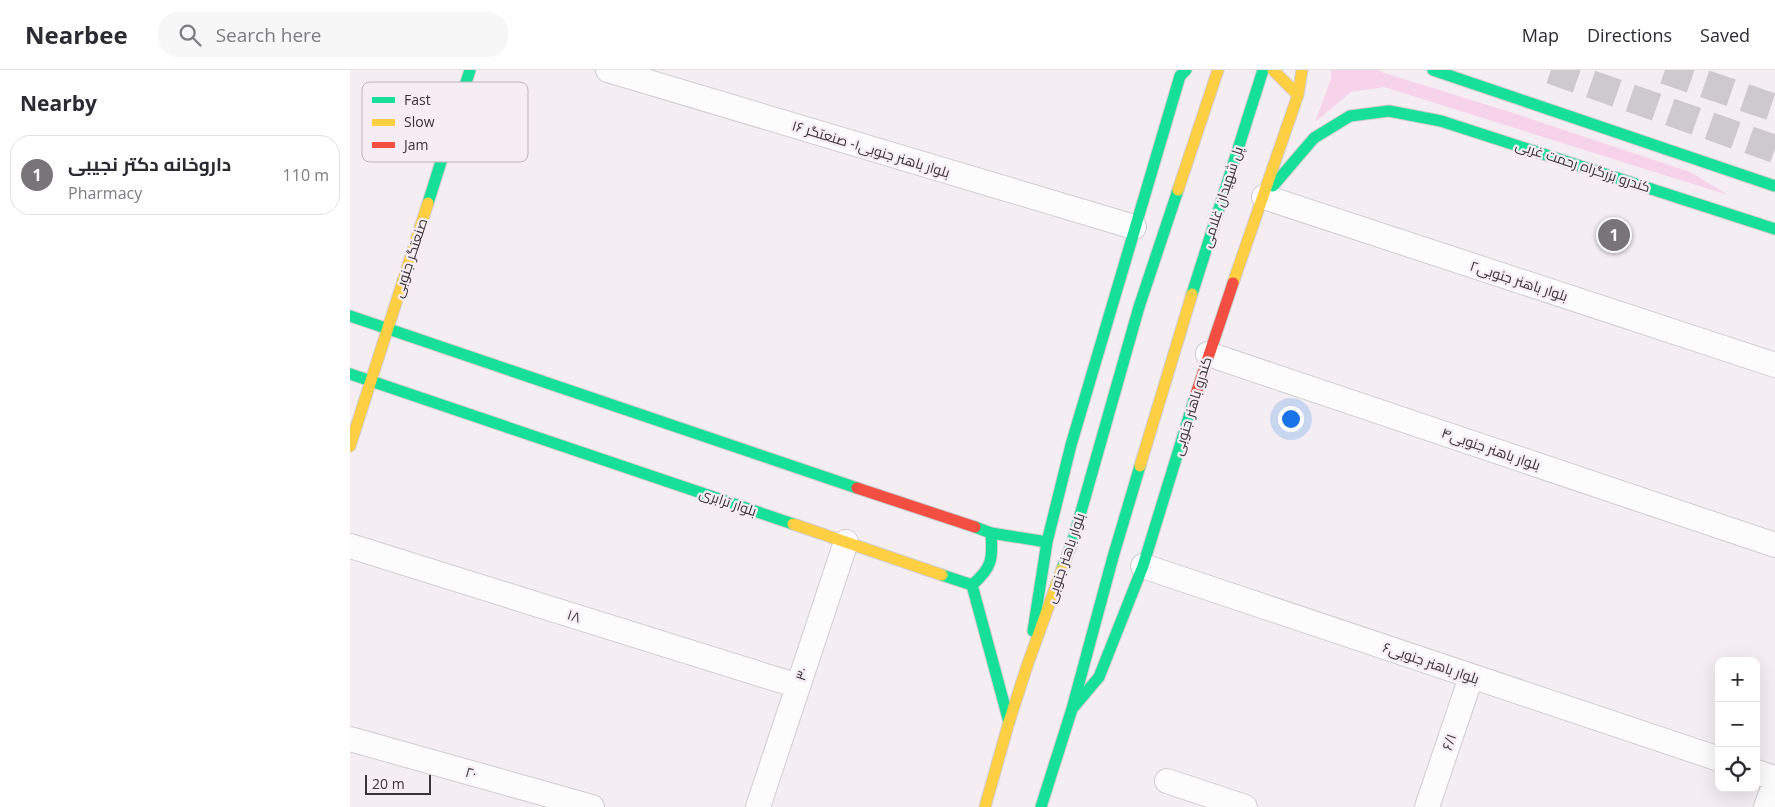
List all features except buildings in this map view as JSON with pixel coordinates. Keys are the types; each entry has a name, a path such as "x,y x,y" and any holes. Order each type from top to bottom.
{"main road":[{"name":"صنعتگر جنوبی","path":"466,82 470,70"},
{"path":"1027,666 1046,542 1071,445 1180,76 1186,70"},
{"name":"بلوار باهنر جنوبی","path":"985,807 1027,666 1073,540 1139,308 1218,70"},
{"name":"پل شهیدان غلامی","path":"1072,709 1113,557 1182,324 1263,70"},
{"path":"1273,70 1298,95"},
{"name":"کندرو باهنر جنوبی","path":"1072,709 1098,677 1144,566 1208,354 1298,95 1302,70"},
{"path":"1433,70 1775,186"},
{"path":"1167,80 1168,118"},
{"name":"کندرو بزرگراه رحمت غربی","path":"1264,197 1314,138 1350,116 1390,111 1441,121 1775,227"},
{"path":"1690,158 1714,176"},
{"name":"صنعتگر جنوبی","path":"350,446 441,162"},
{"path":"1760,213 1775,227"},
{"path":"350,316 991,533 1046,542"},
{"name":"بلوار ترابری","path":"350,374 972,585"},
{"path":"991,533 993,555 986,574 972,585 1009,722"},
{"path":"1041,807 1072,709"}],"street":[{"name":"بلوار باهنر جنوبی۱- صنعتگر ۱۶","path":"608,70 1134,227"},
{"name":"بلوار باهنر جنوبی۲","path":"1264,197 1775,365"},
{"name":"بلوار باهنر جنوبی۴","path":"1208,354 1775,545"},
{"name":"۳۰","path":"758,807 846,542"},
{"name":"۱۸","path":"350,546 798,686"},
{"name":"بلوار باهنر جنوبی۶","path":"1144,566 1715,759"},
{"name":"۶/۱","path":"1427,807 1471,677"},
{"name":"۲۰","path":"350,738 592,807"},
{"path":"1760,773 1775,778"},
{"path":"1167,781 1245,807"},
{"path":"1766,807 1775,783"}],"shaded area":[{"path":"1331,70 1379,70 1690,172 1728,195 1384,87 1351,92 1315,122 1331,79"}],"tunnel":[{"path":"1551,70 1775,149"},
{"path":"1665,70 1775,108"}],"traffic: fast":[{"path":"466,82 470,70"},
{"path":"1033,631 1047,542 1071,445 1180,76 1186,70"},
{"path":"1192,294 1263,70"},
{"path":"1433,70 1775,186"},
{"path":"1273,186 1314,138 1350,116 1389,111 1441,121 1775,229"},
{"path":"428,203 441,162"},
{"path":"1062,569 1073,540 1139,307 1178,190"},
{"path":"350,316 857,488"},
{"path":"350,374 793,524"},
{"path":"1072,709 1099,677 1143,566 1195,397"},
{"path":"1041,807 1072,709 1140,466"},
{"path":"975,527 991,533 1047,542"},
{"path":"972,585 984,573 990,562 992,550 991,533"},
{"path":"942,575 972,585 1009,722"}],"traffic: slow":[{"path":"1178,190 1218,70"},
{"path":"1273,70 1298,95"},
{"path":"1233,283 1298,95 1302,70"},
{"path":"350,446 428,203"},
{"path":"1140,466 1192,294"},
{"path":"793,524 942,575"},
{"path":"985,807 1027,666 1062,569"}],"traffic: jam":[{"path":"1195,397 1233,283"},
{"path":"857,488 975,527"}],"place":[{"name":"داروخانه دکتر نجیبی","path":"1614,235"}]}
